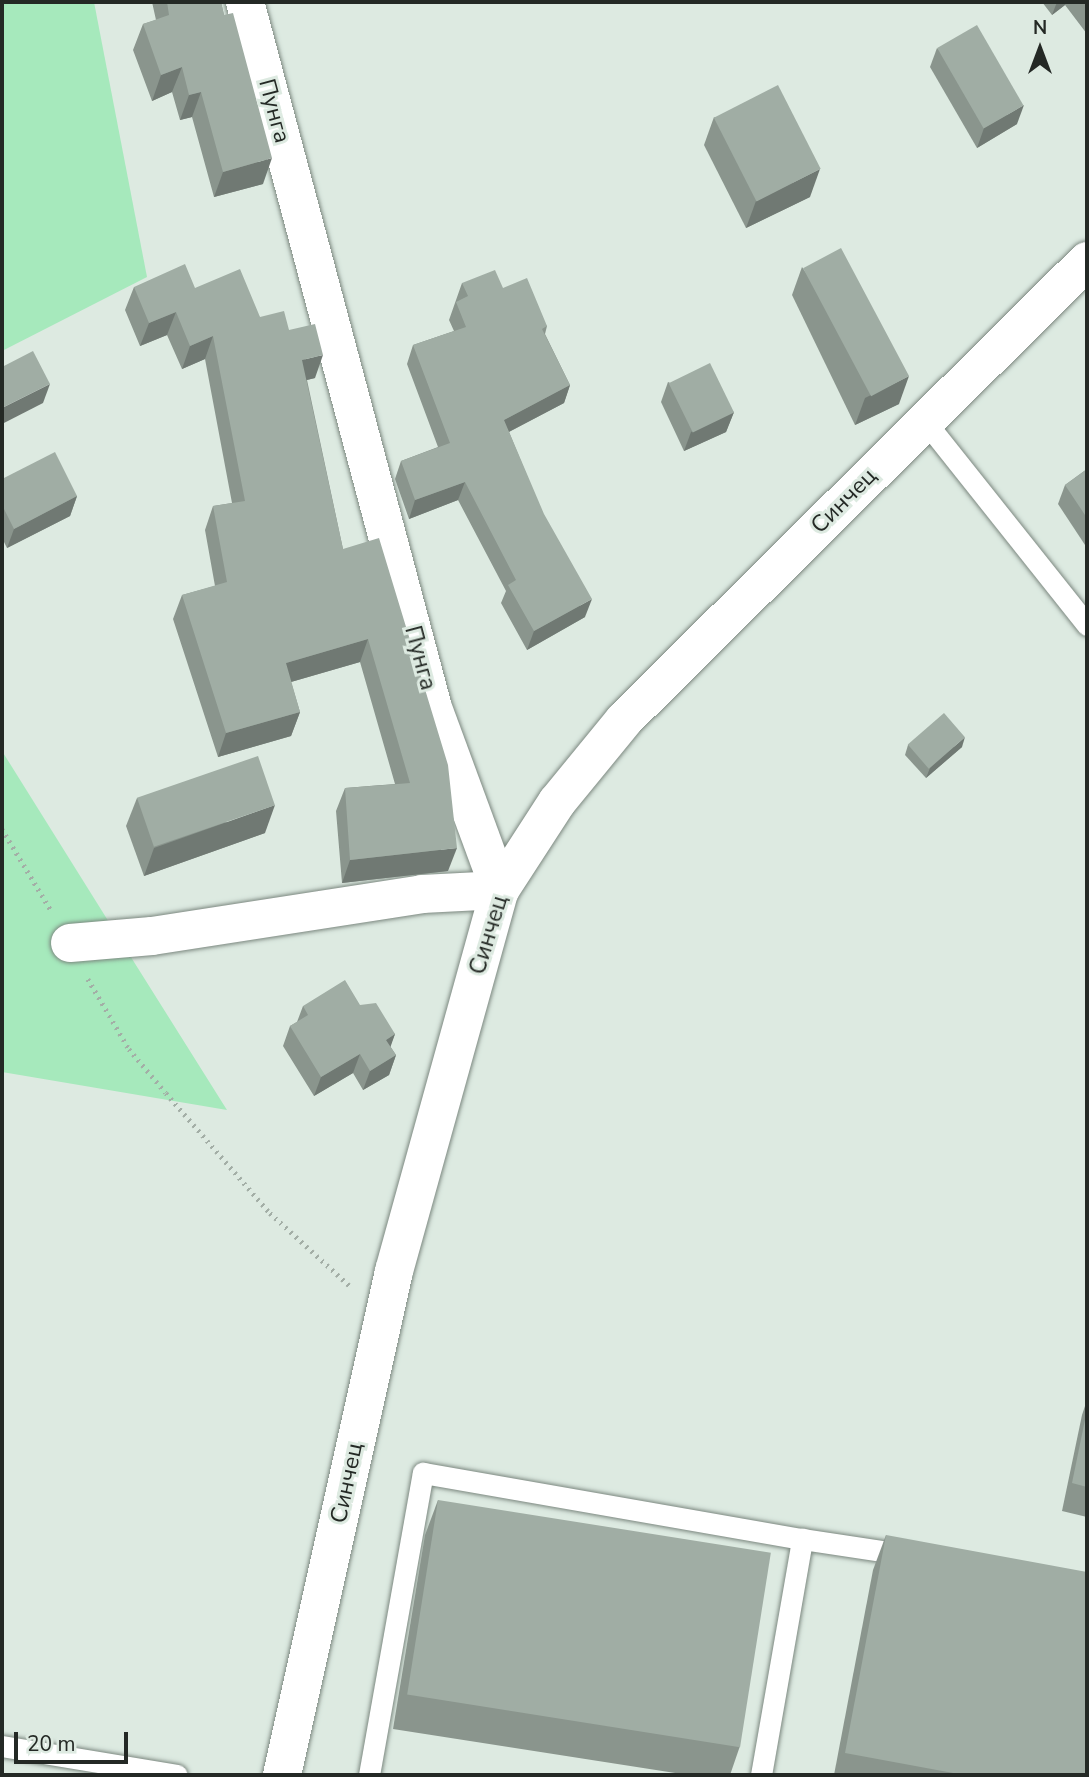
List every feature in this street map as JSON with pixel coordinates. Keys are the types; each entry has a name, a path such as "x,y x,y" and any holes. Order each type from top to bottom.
{"street":[{"name":"Пунга","path":"245,2 433,708 500,890"},
{"name":"Синчец","path":"282,1775 384,1315 500,890 557,802 624,720 1087,261"},
{"path":"70,943 422,894 500,890"}],"lane":[{"path":"924,420 1087,625"},
{"path":"369,1775 423,1473 802,1539 938,1559"},
{"path":"761,1775 802,1539"},
{"path":"2,1746 177,1775"}],"path":[{"path":"2,829 129,1049 270,1213 384,1315"}],"green space":[{"path":"2,2 94,2 147,277 2,351"},
{"path":"2,751 107,919 227,1110 2,1072"}],"building":[{"path":"167,2 221,2 224,15 233,13 272,158 223,172 201,92 189,95 182,67 161,75 143,24 169,15"},
{"path":"977,25 1024,106 984,129 937,48"},
{"path":"778,85 821,169 757,201 714,118"},
{"path":"841,248 909,376 871,396 803,268"},
{"path":"185,264 195,288 240,269 260,317 284,311 289,330 315,324 323,355 302,360 343,549 379,538 448,765 457,848 350,860 345,788 410,783 368,639 286,663 300,712 226,733 182,595 227,582 213,506 245,501 213,336 190,346 176,312 149,323 134,287"},
{"path":"495,270 503,288 527,278 547,326 542,329 570,385 504,420 544,514 592,599 534,631 508,585 516,580 465,482 415,500 401,461 450,443 413,345 466,327 456,302 468,296 462,283"},
{"path":"33,351 50,384 2,408 2,367"},
{"path":"710,363 734,412 693,433 669,383"},
{"path":"55,452 77,496 14,529 2,505 2,479"},
{"path":"1087,469 1087,518 1065,485"},
{"path":"944,713 965,737 929,769 908,744"},
{"path":"258,756 275,805 154,847 137,798"},
{"path":"345,980 360,1005 376,1003 395,1034 386,1040 396,1055 370,1071 360,1054 321,1077 290,1026 308,1015 303,1006"},
{"path":"1087,1410 1087,1487 1072,1483"},
{"path":"438,1500 771,1553 740,1747 407,1695"},
{"path":"886,1535 1087,1572 1087,1775 964,1775 845,1753"}]}
